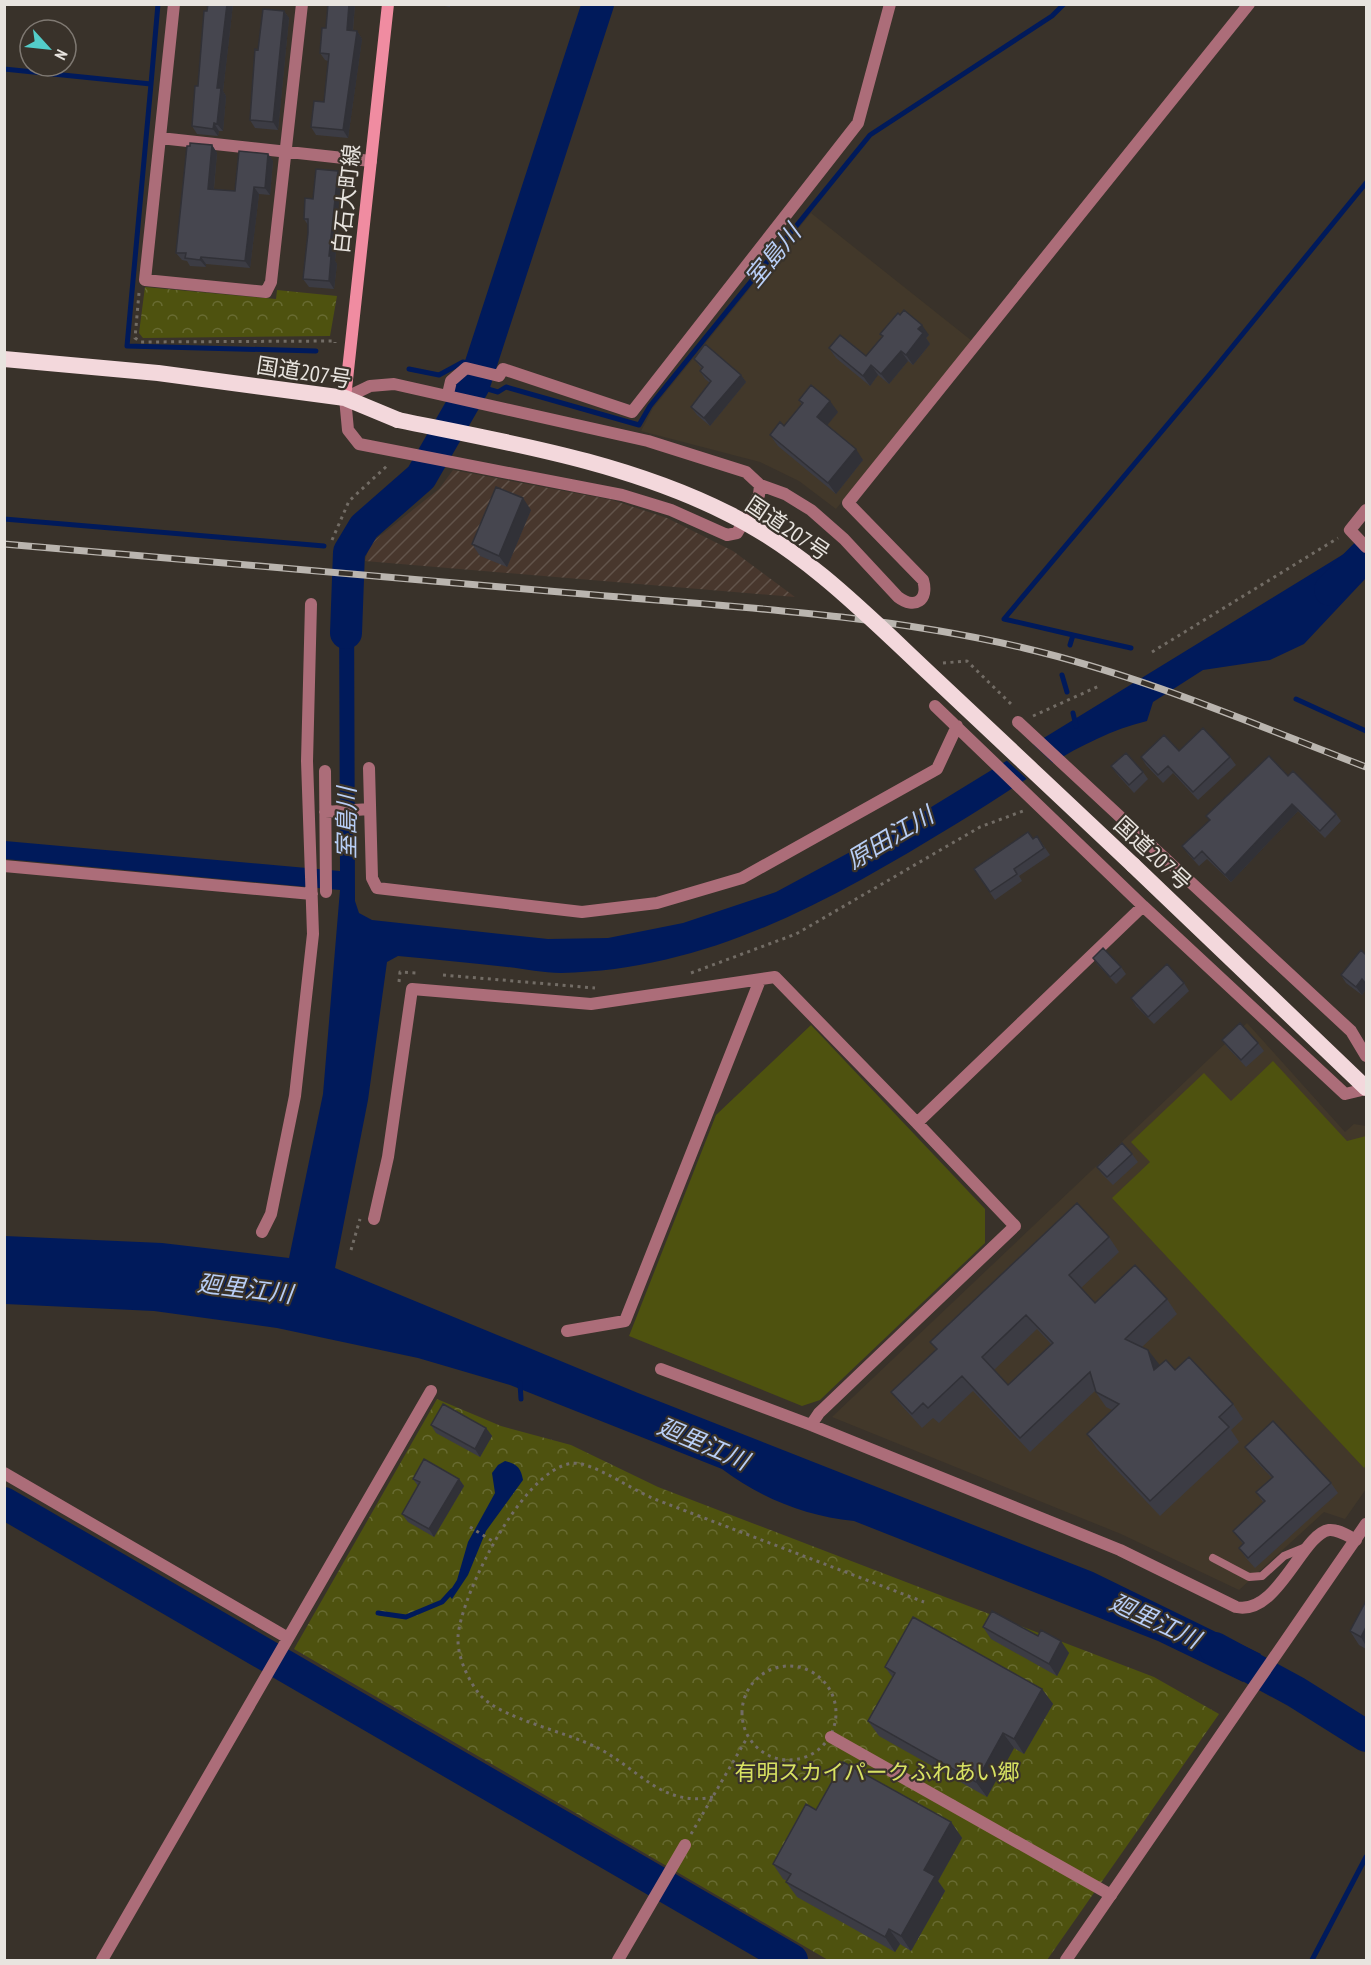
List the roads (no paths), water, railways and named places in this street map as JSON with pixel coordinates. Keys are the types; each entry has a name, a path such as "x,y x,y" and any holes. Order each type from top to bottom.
{"highway":[{"name":"国道207号","path":"4,359 158,373 345,398 398,420 552,452 640,477 730,514 793,554 867,614 1366,1088"}],"main road":[{"name":"白石大町線","path":"345,398 388,4"}],"street":[{"path":"174,4 145,280 266,292 271,282 302,4"},
{"path":"448,394 451,381 466,368 499,376 502,369 632,412 858,123 890,4"},
{"path":"760,485 759,495 736,533 727,535 671,510 622,495 359,444 348,430 345,398 370,386 394,384 448,394 648,441 746,472 760,485 785,494 811,510 844,539 906,603 915,604 922,599 926,590 923,580 848,503 1249,4"},
{"path":"160,138 371,161"},
{"path":"1366,510 1352,534 1366,547"},
{"path":"262,1232 271,1214 295,1096 313,934 308,761 310,604"},
{"path":"935,706 1143,906 1345,1094 1366,1088"},
{"path":"1018,722 1351,1031 1366,1056"},
{"path":"369,768 372,878 377,888 582,912 657,903 742,878 937,770 957,726"},
{"path":"325,771 326,892"},
{"path":"325,812 370,809"},
{"path":"4,866 312,894"},
{"path":"916,1123 1143,906"},
{"path":"374,1219 388,1156 412,989 591,1004 775,977 1015,1226 819,1413 811,1425"},
{"path":"567,1331 625,1321 760,980"},
{"path":"661,1369 811,1425 1120,1550 1236,1607 1247,1609 1260,1603 1295,1567 1309,1546 1323,1532 1332,1530 1356,1539"},
{"path":"102,1960 431,1391"},
{"path":"4,1473 288,1638"},
{"path":"1066,1960 1366,1524"},
{"path":"831,1737 1111,1895"},
{"path":"618,1960 685,1845"}],"lane":[{"path":"1213,1558 1249,1577 1262,1576 1284,1556 1309,1546"}],"water":[{"path":"1347,552 1366,564 1366,578 1304,644 1270,660 1203,670 1153,702 1147,721 1096,739 1048,765 956,824 862,879 768,926 718,945 668,959 616,969 554,973 398,956 387,962 368,1100 335,1268 638,1393 1093,1572 1261,1654 1243,1682 1158,1641 854,1521 818,1515 784,1504 752,1489 722,1469 510,1385 418,1358 277,1328 154,1311 5,1304 5,1236 162,1243 289,1258 323,1094 340,890 5,859 5,841 340,871 339,590 354,592 355,901 359,913 372,920 548,939 608,938 683,923 776,892 915,817"},
{"path":"505,1461 518,1467 523,1480 486,1531 468,1575 452,1599 448,1594 457,1580 468,1542 495,1493 492,1473 498,1465"}],"waterway":[{"path":"4,69 151,84 158,4"},
{"name":"室島川","path":"346,633 349,552 364,527 421,477 474,385 598,4"},
{"name":"室島川","path":"474,385 498,392 506,387 639,425 650,406 870,135 1052,16 1064,4"},
{"path":"151,84 127,346 316,351"},
{"path":"1070,645 1073,635 1004,619 1210,374 1366,183"},
{"path":"409,369 439,375 463,362 480,365"},
{"path":"4,519 324,546"},
{"name":"原田江川","path":"1330,590 1366,554"},
{"path":"1073,635 1131,648"},
{"path":"1062,675 1067,692"},
{"path":"1296,699 1366,731"},
{"path":"1073,713 1076,726"},
{"path":"520,1383 521,1399"},
{"path":"4,1503 792,1960"},
{"path":"378,1613 406,1617 442,1602 452,1591"},
{"name":"廻里江川","path":"1215,1648 1296,1692 1366,1736"},
{"path":"1312,1960 1366,1857"}],"railway":[{"path":"4,544 757,608 918,627 1024,648 1112,672 1366,767"}],"park label":[{"name":"有明スカイパークふれあい郷","path":"877,1772"}]}
